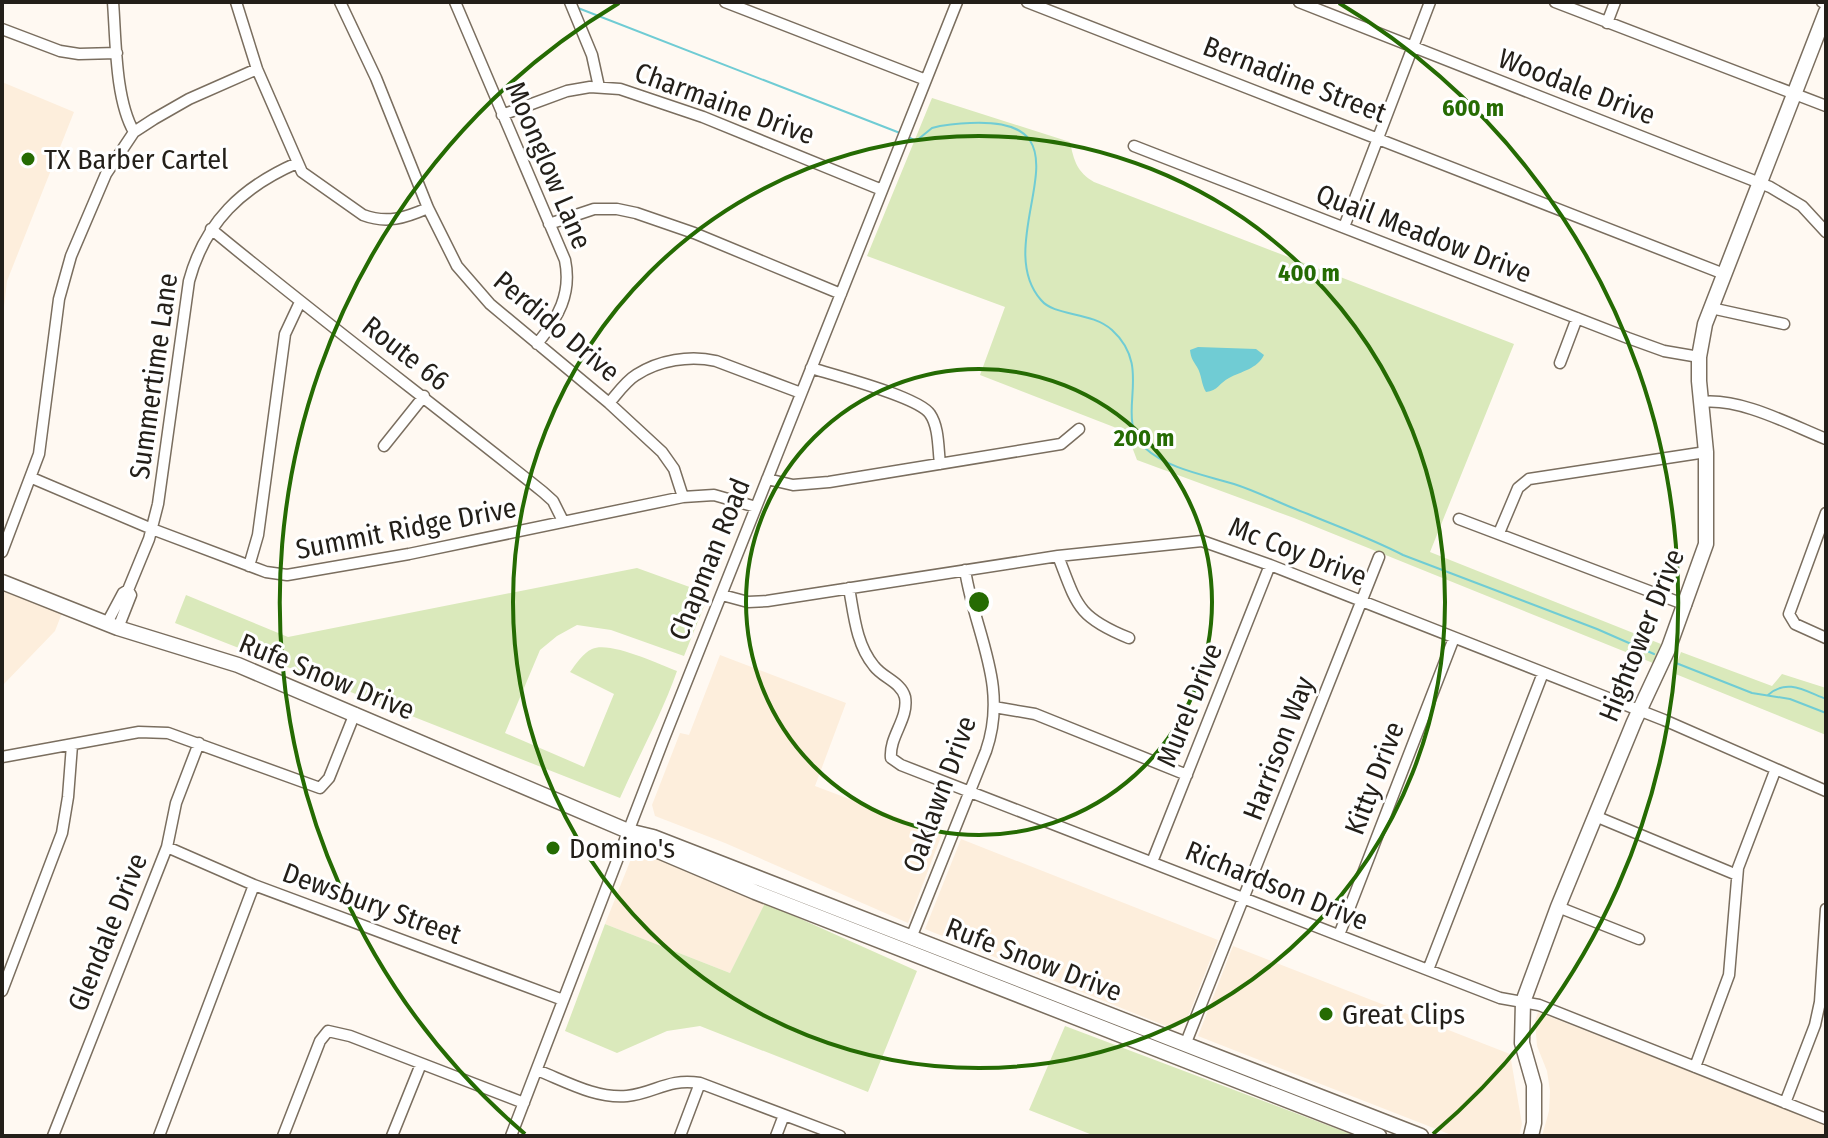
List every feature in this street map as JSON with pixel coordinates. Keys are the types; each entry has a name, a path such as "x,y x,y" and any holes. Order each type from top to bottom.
{"main road":[{"name":"Hightower Drive","path":"1531,1136 1534,1085 1522,1043 1523,1002 1595,816 1686,605 1706,544 1706,452 1699,357 1711,308 1826,12"},
{"name":"Rufe Snow Drive","path":"2,582 60,607 238,665 628,831 653,837 1421,1136"},
{"name":"Rufe Snow Drive","path":"628,831 649,847 755,892 1379,1136"}],"street":[{"path":"113,2 127,120 134,132"},
{"path":"236,2 257,69 297,163 314,182 373,219 394,220 428,208"},
{"name":"Perdido Drive","path":"340,2 376,78 428,208 457,266 473,287 662,452 674,469 683,497"},
{"name":"Moonglow Lane","path":"455,2 565,260 567,285 554,323 537,344"},
{"path":"570,2 592,55 599,87"},
{"path":"725,2 926,80"},
{"name":"Chapman Road","path":"511,1136 628,831 957,2"},
{"name":"Bernadine Street","path":"1027,2 1724,274"},
{"name":"Woodale Drive","path":"1299,2 1759,183 1802,206 1826,232"},
{"path":"1344,227 1430,2"},
{"path":"1555,2 1826,106"},
{"path":"1607,23 1615,2"},
{"path":"2,29 60,51 117,53"},
{"path":"2,552 39,454 59,299 65,277 106,174 134,132 189,99 257,69"},
{"name":"Charmaine Drive","path":"502,115 567,91 599,87 620,89 659,100 882,190"},
{"name":"Quail Meadow Drive","path":"1134,146 1664,351 1699,357"},
{"name":"Summertime Lane","path":"112,625 152,529 158,504 189,281 199,251 211,229 233,204 271,175 297,163"},
{"path":"549,224 594,209 636,213 694,233 841,294"},
{"name":"Route 66","path":"211,229 543,492 553,501 563,521"},
{"path":"249,566 258,535 285,334 300,302"},
{"path":"1711,308 1784,324"},
{"path":"1560,363 1577,318"},
{"path":"609,403 636,374 684,358 716,361 801,393"},
{"path":"811,368 899,396 926,409 935,429 940,464"},
{"path":"384,446 424,396"},
{"path":"1702,402 1735,404 1826,439"},
{"path":"767,479 780,484 806,484 940,464 1061,444 1079,429"},
{"path":"1499,533 1518,488 1529,479 1706,452"},
{"name":"Summit Ridge Drive","path":"32,478 249,566 287,575 409,554 683,497 714,495 756,507"},
{"path":"1826,513 1789,614 1795,624 1826,638"},
{"path":"1459,519 1686,605"},
{"name":"Mc Coy Drive","path":"722,595 748,602 767,601 1058,556 1193,540 1218,545 1640,711 1826,791"},
{"path":"1058,556 1081,611 1100,625 1129,638"},
{"name":"Harrison Way","path":"1185,1045 1379,557"},
{"name":"Murel Drive","path":"1152,862 1270,565"},
{"name":"Oaklawn Drive","path":"911,938 992,735 993,675 974,615 965,570"},
{"name":"Richardson Drive","path":"849,588 863,649 878,671 902,691 905,699 905,710 890,747 891,758 901,765 1500,998 1539,1005 1826,1119"},
{"name":"Kitty Drive","path":"1339,935 1454,638"},
{"path":"1428,970 1543,673"},
{"path":"994,707 1035,714 1187,775"},
{"path":"2,757 139,732 168,733 320,788 329,778 355,713"},
{"name":"Glendale Drive","path":"53,1136 167,847 176,803 199,743"},
{"path":"2,991 62,833 72,745"},
{"path":"1695,1067 1729,975 1737,875 1775,771"},
{"path":"1595,816 1737,875"},
{"name":"Dewsbury Street","path":"167,847 254,885 563,1000"},
{"path":"159,1136 254,885"},
{"path":"1558,907 1639,939"},
{"path":"1785,1103 1815,1025 1820,1002 1826,909"},
{"path":"283,1136 320,1041 328,1031 350,1036 524,1103"},
{"path":"392,1136 421,1064"},
{"path":"537,1070 596,1093 612,1096 627,1096 682,1080 700,1083 840,1136"},
{"path":"680,1136 700,1083"},
{"path":"776,1136 784,1115"}],"shaded area":[{"path":"2,82 74,112 7,281 2,325"},
{"path":"2,591 62,613 55,631 2,686"},
{"path":"720,655 846,703 815,786 942,834 908,923 655,816 652,805 680,733 689,735"},
{"path":"961,839 1218,940 1186,1022 1171,1028 925,929"},
{"path":"642,851 765,903 730,973 605,924 633,854"},
{"path":"1233,946 1510,1054 1522,1124 1519,1136 1454,1136 1198,1036"},
{"path":"1538,1012 1826,1125 1826,1136 1542,1136 1549,1111 1550,1091 1547,1071 1537,1046 1535,1021"}],"green space":[{"path":"932,98 1070,142 1077,165 1094,182 1514,344 1430,552 1661,644 1653,663 1294,518 1137,460 1129,439 1119,429 980,375 1005,307 867,256"},
{"path":"637,568 709,594 684,656 611,630 577,625 540,650 505,733 584,767 614,694 570,672 583,656 592,649 610,648 677,671 620,798 175,623 186,595 288,637"},
{"path":"1681,652 1772,686 1782,674 1826,688 1826,735 1673,673"},
{"path":"765,903 917,971 868,1092 700,1026 667,1031 617,1053 565,1031 605,924 730,973"},
{"path":"1065,1026 1356,1136 1095,1136 1029,1110"}],"water":[{"path":"1198,347 1256,349 1264,355 1253,367 1206,392 1190,353"}],"waterway":[{"path":"578,8 900,133"},
{"path":"906,136 916,141 932,128 940,126 993,123 1023,133 1035,152 1036,178 1026,241 1027,273 1041,300 1047,305 1103,324 1125,345 1133,376 1132,422 1136,435 1154,455 1187,470 1253,491 1403,555 1654,654"},
{"path":"1676,663 1752,693 1790,699 1826,713"},
{"path":"1768,695 1782,687 1789,687 1826,699"}],"place":[{"name":"TX Barber Cartel","path":"28,159"},
{"name":"Domino's","path":"553,848"},
{"name":"Great Clips","path":"1326,1014"}]}
